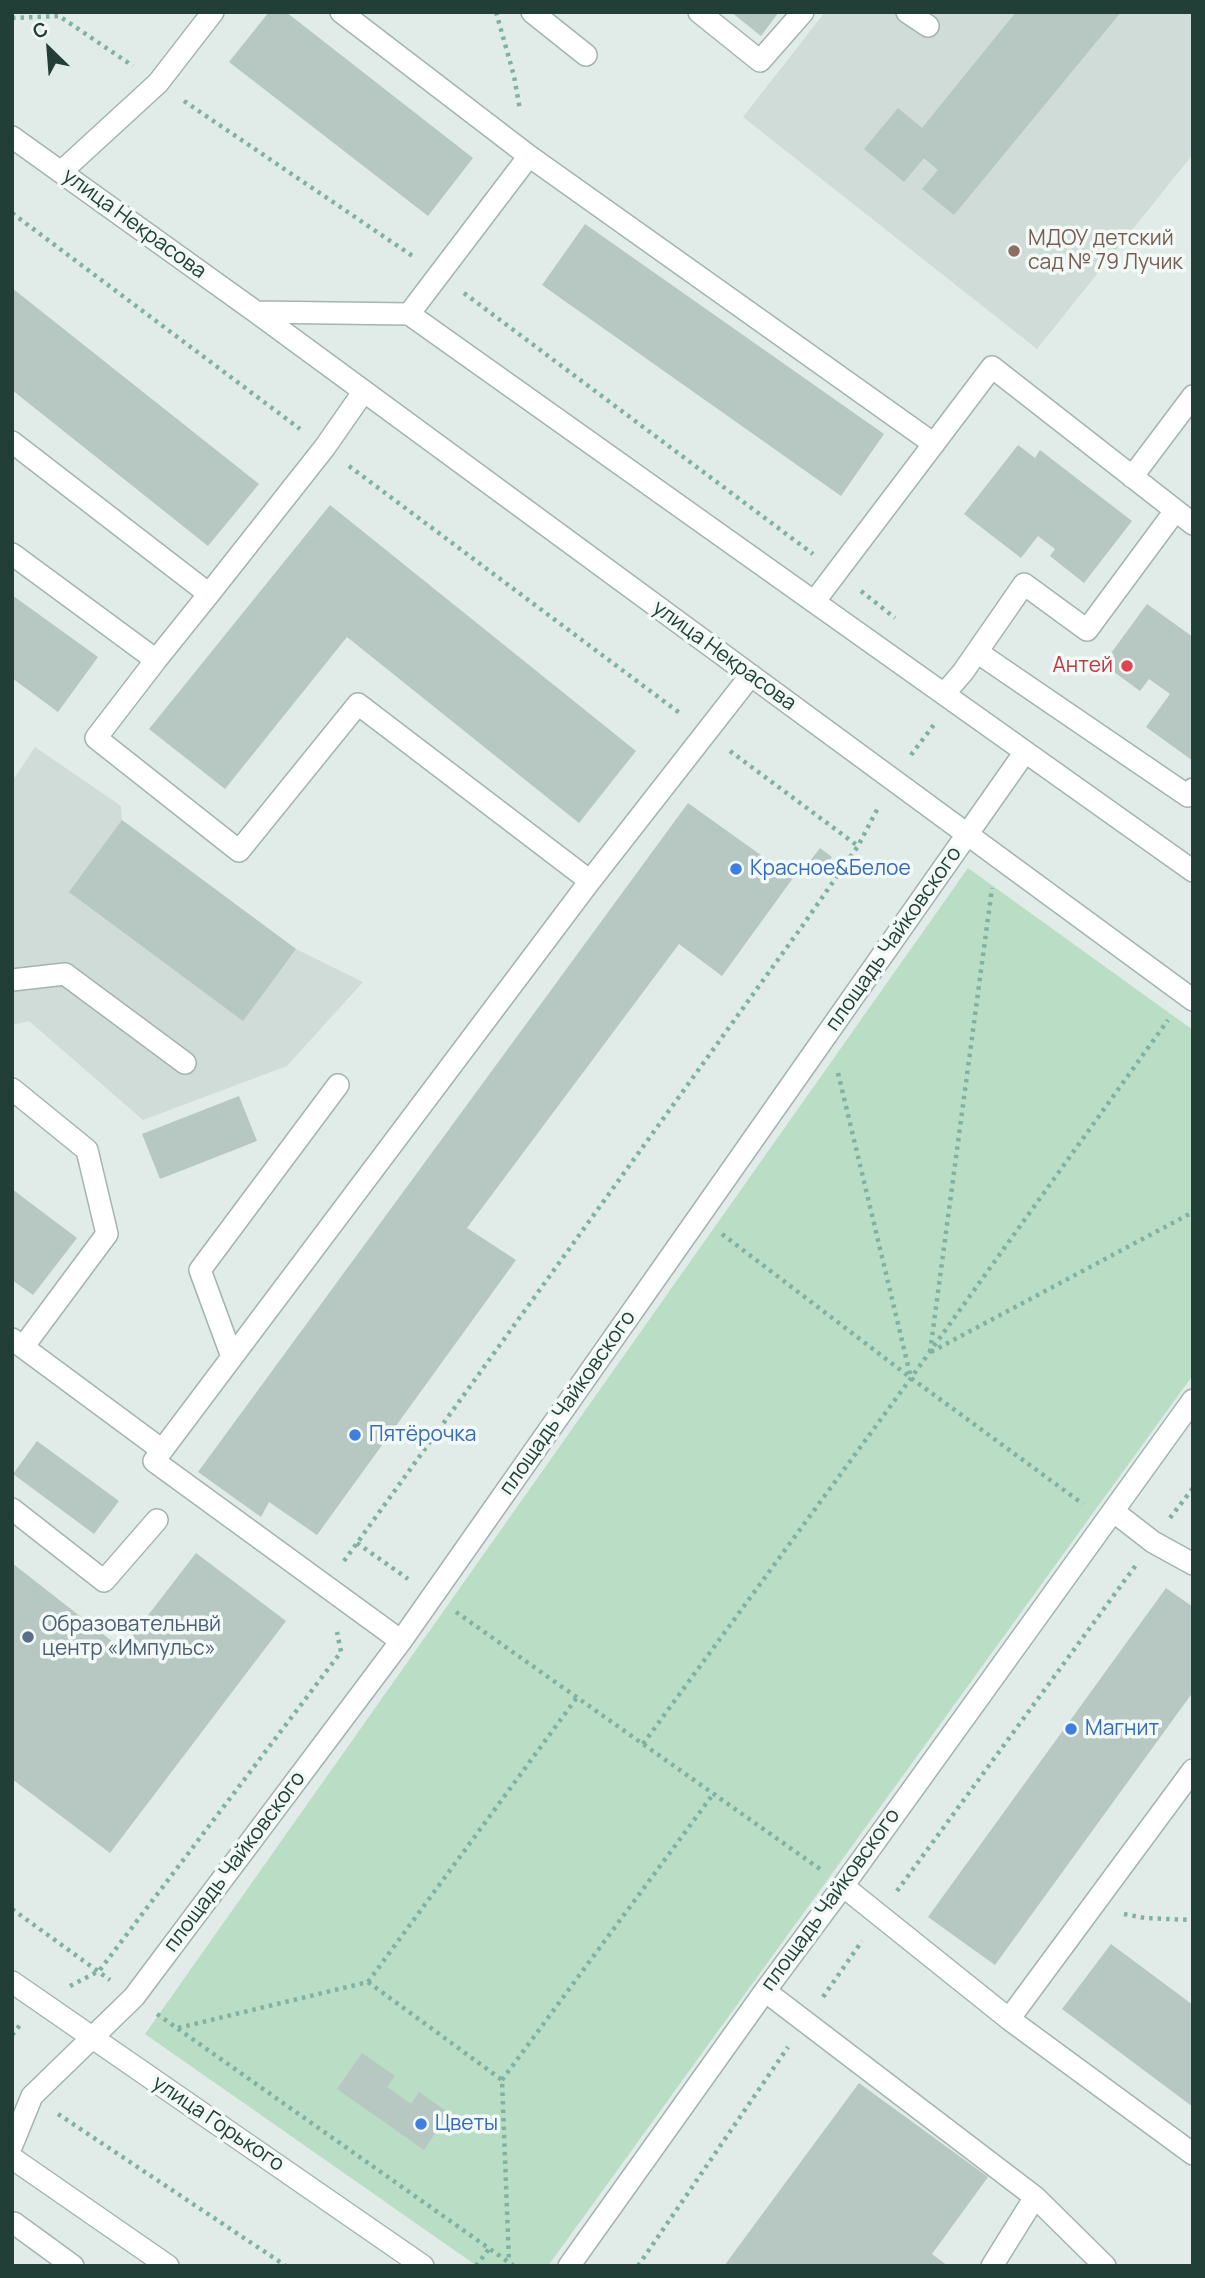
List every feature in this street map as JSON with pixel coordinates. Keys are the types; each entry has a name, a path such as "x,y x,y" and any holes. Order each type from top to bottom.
{"street":[{"path":"61,172 158,83 213,12"},
{"path":"341,12 529,156 934,444"},
{"path":"531,12 586,55"},
{"path":"699,12 760,61 803,12"},
{"path":"907,12 928,26"},
{"name":"улица Некрасова","path":"12,137 364,391 1189,998"},
{"path":"409,314 529,156"},
{"path":"256,312 409,314 1193,871"},
{"path":"814,602 992,368 1193,524"},
{"path":"364,391 325,447 96,738 239,851 358,704 590,881"},
{"path":"1132,477 1193,396"},
{"path":"12,442 209,594"},
{"path":"948,697 1024,584 1087,630 1175,511"},
{"path":"12,554 156,660"},
{"path":"977,652 1188,796 1193,789"},
{"path":"401,1641 154,1461 590,881 751,675"},
{"name":"площадь Чайковского","path":"32,2096 134,1997 401,1641 1025,752"},
{"path":"12,980 65,974 185,1063"},
{"path":"232,1357 200,1270 338,1085"},
{"path":"12,1089 87,1150 107,1234 18,1343 162,1450"},
{"name":"площадь Чайковского","path":"569,2266 765,1990 1193,1400"},
{"path":"12,1509 104,1581 157,1520"},
{"path":"1113,1511 1153,1542 1193,1564"},
{"path":"1009,2018 1193,1770"},
{"path":"843,1886 1009,2018 1193,2154"},
{"name":"улица Горького","path":"12,1982 423,2266"},
{"path":"765,1990 1035,2197 1105,2266"},
{"path":"12,2145 32,2096"},
{"path":"12,2158 168,2266"},
{"path":"992,2266 1035,2197"},
{"path":"13,2217 73,2266"}],"path":[{"path":"496,12 514,76 529,156"},
{"path":"12,18 59,16 158,83 439,274 901,622"},
{"path":"12,213 858,846"},
{"path":"12,2035 38,2001 99,1971 341,1652 330,1589 339,1568 858,846 892,779 948,697"},
{"path":"930,1352 996,856"},
{"path":"643,1744 1189,998"},
{"path":"829,1033 911,1378"},
{"path":"930,1352 1193,1212"},
{"path":"699,1217 911,1378 1093,1511 1113,1511"},
{"path":"638,2266 879,1916 1193,1488"},
{"path":"357,1543 578,1696 843,1886"},
{"path":"177,2029 368,1982 578,1696"},
{"path":"511,2264 502,2080 714,1793"},
{"path":"1089,1908 1145,1918 1193,1920"},
{"path":"12,1909 177,2029 511,2264"},
{"path":"368,1982 502,2080"},
{"path":"32,2096 286,2266"},
{"path":"476,2266 489,2249"}],"shaded area":[{"name":"МДОУ детский сад № 79 Лучик","path":"825,12 1193,12 1193,154 1037,349 743,117"},
{"path":"35,747 121,806 122,820 296,949 363,982 287,1066 143,1120 29,1021 12,1025 12,782"}],"green space":[{"path":"968,868 1193,1030 1193,1375 548,2266 477,2266 145,2034"}],"building":[{"path":"269,12 286,12 473,158 428,216 229,62"},
{"path":"731,12 779,12 761,36"},
{"path":"1016,12 1121,12 954,215 922,189 938,170 924,158 904,182 864,149 898,108 922,128"},
{"path":"585,224 884,434 841,496 542,285"},
{"path":"12,288 259,484 208,546 12,390"},
{"path":"1018,445 1035,458 1040,450 1132,521 1084,583 1050,556 1055,549 1038,536 1021,558 964,514"},
{"path":"330,505 636,751 579,823 347,637 225,789 149,729"},
{"path":"12,595 98,657 58,712 12,678"},
{"path":"1147,604 1193,637 1193,761 1146,727 1170,694 1149,679 1140,691 1103,664"},
{"path":"688,803 793,878 722,976 679,944 467,1228 516,1260 317,1535 269,1502 261,1517 198,1472"},
{"path":"122,820 296,949 243,1021 69,892"},
{"path":"820,848 832,857 816,878 804,869"},
{"path":"239,1096 257,1141 160,1179 142,1134"},
{"path":"12,1189 77,1238 33,1295 12,1280"},
{"path":"37,1441 119,1501 94,1534 13,1474"},
{"path":"196,1553 286,1621 110,1853 12,1779 12,1563 122,1649"},
{"path":"1166,1588 1193,1607 1193,1692 995,1965 928,1917"},
{"path":"1111,1944 1193,2005 1193,2107 1062,2009"},
{"path":"362,2053 395,2076 387,2087 411,2104 419,2092 449,2113 424,2150 337,2089"},
{"path":"859,2083 988,2177 932,2254 948,2266 724,2266"}],"place":[{"name":"МДОУ детский сад № 79 Лучик","path":"1014,251"},
{"name":"Антей","path":"1127,666"},
{"name":"Красное&Белое","path":"736,869"},
{"name":"Пятёрочка","path":"355,1435"},
{"name":"Образовательнвй центр «Импульс»","path":"28,1637"},
{"name":"Магнит","path":"1071,1729"},
{"name":"Цветы","path":"421,2124"}]}
